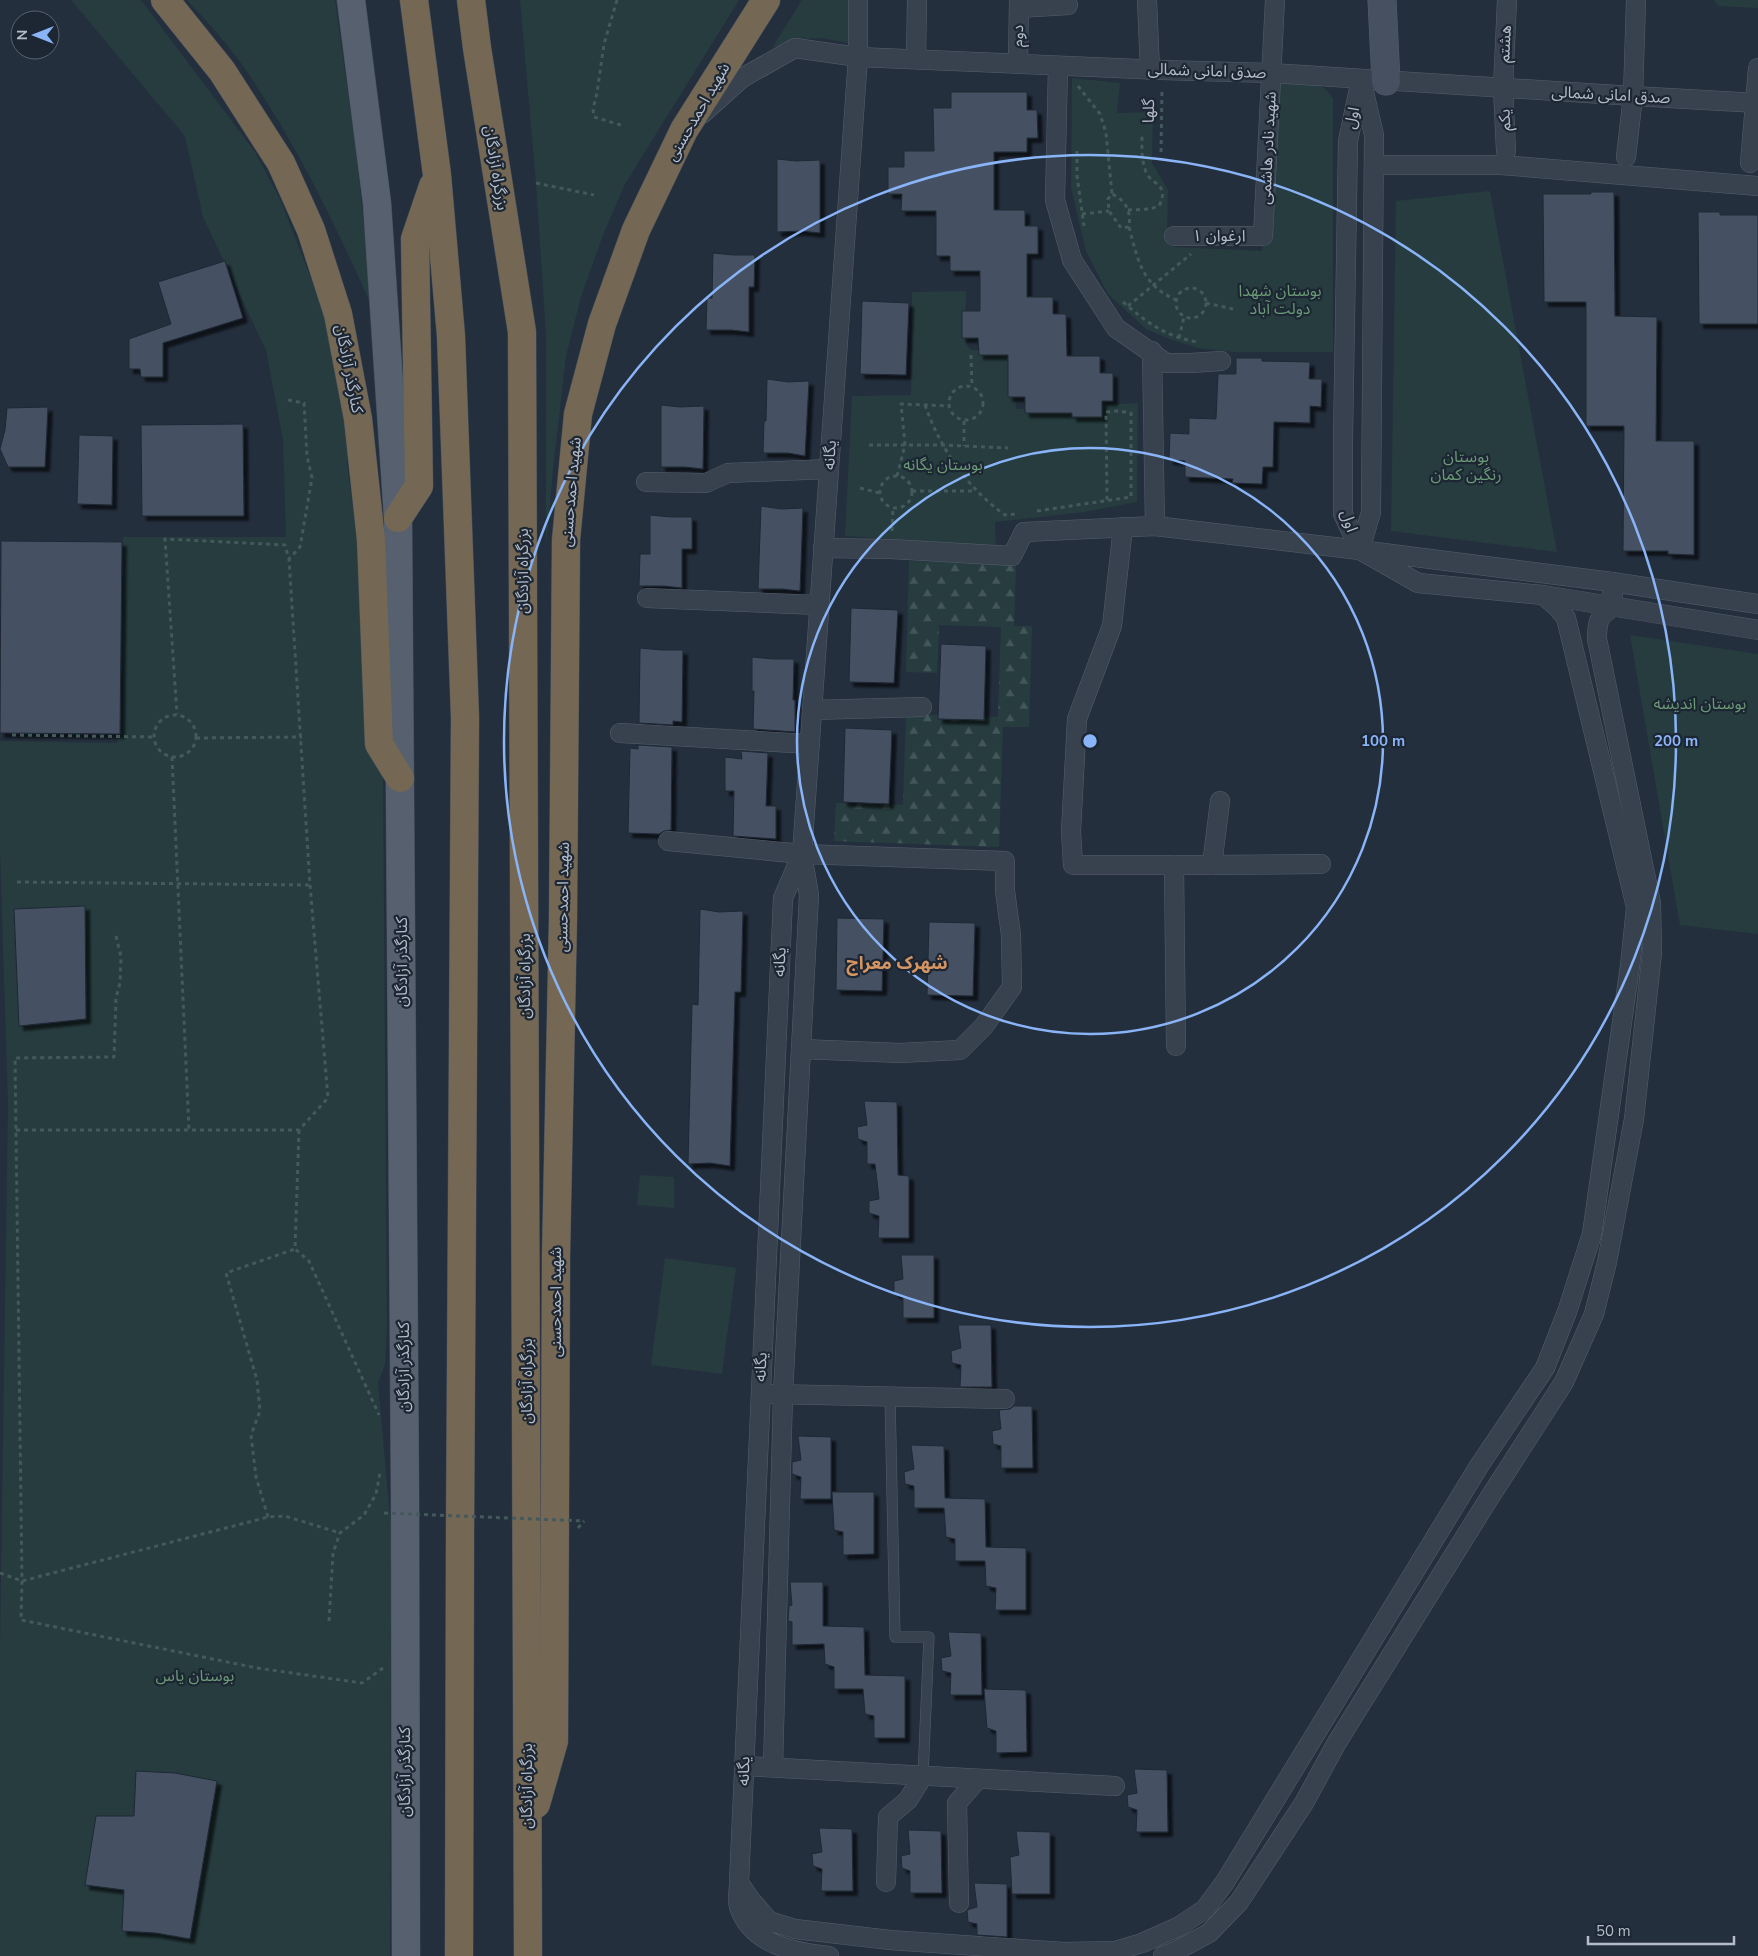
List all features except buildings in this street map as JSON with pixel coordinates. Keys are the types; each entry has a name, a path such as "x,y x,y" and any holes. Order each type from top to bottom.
{"highway":[{"name":"کنارگذر آزادگان","path":"165,0 222,71 281,163 311,230 338,314 358,419 371,540 379,744 400,778"},
{"path":"414,0 436,175 452,336 465,717 459,1956"},
{"name":"بزرگراه آزادگان","path":"472,0 477,48 522,332 528,1956"},
{"name":"شهید احمدحسنی","path":"528,1834 554,1741 556,1256 563,919 566,540 578,414 602,324 636,230 684,130 766,0"},
{"path":"398,518 419,486 415,239 436,175"}],"main road":[{"name":"کنارگذر آزادگان","path":"350,0 377,203 398,518 405,1496 406,1956"},
{"path":"477,48 484,0"}],"street":[{"name":"یگانه","path":"773,1767 783,1394 809,895 802,854 858,57 858,0"},
{"path":"916,59 917,0"},
{"path":"1146,0 1156,70"},
{"name":"شهید نادر هاشمی","path":"1263,236 1275,0"},
{"path":"1373,80 1382,0"},
{"name":"هشتم","path":"1503,88 1507,0"},
{"path":"1626,157 1633,96 1636,0"},
{"name":"دوم","path":"1018,64 1019,4 1068,5"},
{"name":"صدق امانی شمالی","path":"684,130 742,78 795,48 858,57 1271,73 1757,103"},
{"path":"1058,66 1055,200 1072,260 1116,328 1166,363 1222,360"},
{"path":"1750,163 1757,103 1758,68"},
{"name":"اول","path":"1360,550 1371,512 1373,80"},
{"name":"اول","path":"1360,550 1343,514 1348,141 1373,80"},
{"name":"یکم","path":"1503,88 1506,151"},
{"path":"1374,165 1501,165 1758,186"},
{"name":"ارغوان ۱","path":"1174,236 1263,236"},
{"path":"1152,352 1155,526"},
{"path":"646,482 706,483 728,473 829,469"},
{"path":"823,548 891,549 1012,556 1024,532 1155,526 1612,582 1758,604"},
{"path":"1123,527 1112,626 1078,718 1071,831 1073,865 1321,864"},
{"path":"1360,550 1418,584 1543,595 1758,630"},
{"path":"1612,582 1613,607"},
{"path":"740,1883 750,1899 769,1921 795,1929 890,1940 1064,1952 1115,1951 1142,1943 1178,1927 1205,1909 1225,1882 1479,1466 1545,1368 1567,1312 1592,1234 1630,966 1636,907 1566,618 1543,595"},
{"path":"647,598 819,605"},
{"path":"1163,1956 1209,1933 1239,1902 1304,1803 1336,1744 1564,1382 1594,1314 1607,1262 1634,1119 1652,953 1652,903 1598,639 1599,621 1602,614 1613,607"},
{"path":"812,710 922,707"},
{"path":"620,733 810,744"},
{"path":"1212,865 1220,801"},
{"path":"668,841 802,854 1005,861 1005,890 1011,935 1012,987 984,1026 960,1050 900,1053 801,1049"},
{"name":"یگانه","path":"802,854 783,898 738,1905 749,1926 766,1941 803,1954 828,1956"},
{"path":"1174,865 1176,1046"},
{"path":"760,1394 1005,1398"},
{"path":"744,1766 1116,1786"},
{"path":"886,1882 888,1816 908,1800 923,1776"},
{"path":"960,1903 957,1803 978,1779"}],"lane":[{"path":"890,1396 896,1637 929,1637 923,1776"}],"path":[{"path":"617,0 604,44 597,93 592,110 594,117 621,125"},
{"name":"گلها","path":"1156,70 1161,152"},
{"path":"1077,85 1086,86"},
{"path":"1077,85 1077,95"},
{"path":"1077,85 1100,114 1106,133 1112,194 1108,199 1109,211 1121,228 1129,227"},
{"path":"1128,210 1150,209 1159,206 1163,196 1162,188 1145,172 1142,156 1142,133"},
{"path":"1076,144 1077,176 1084,228"},
{"path":"536,184 594,195"},
{"path":"1112,194 1120,198 1128,206 1130,216 1129,227 1136,258 1142,270 1153,285 1165,295 1176,300"},
{"path":"1082,214 1109,211"},
{"path":"1128,306 1199,248"},
{"path":"1195,288 1203,294 1206,304 1199,316 1194,318 1184,317 1177,310 1176,300 1180,292 1185,289 1195,288"},
{"path":"1119,298 1146,322 1179,338 1201,342"},
{"path":"1206,304 1234,309"},
{"path":"1179,338 1184,317"},
{"path":"971,355 972,386"},
{"path":"966,386 972,386 981,393 984,405 975,418 964,421 954,416 949,406 951,394 955,390 966,386"},
{"path":"288,400 304,403 307,456 312,478 300,547 289,559"},
{"path":"897,476 905,445 901,404 949,406"},
{"path":"925,405 942,445 977,491 994,508 1005,515 1023,512"},
{"path":"1032,511 1131,497 1131,413 1119,411 1106,412 1107,500"},
{"path":"964,421 964,446"},
{"path":"869,446 942,445 1008,448"},
{"path":"897,476 908,480 912,491 909,502 905,506 896,509 887,506 880,498 880,488 886,479 897,476"},
{"path":"860,488 880,494"},
{"path":"912,491 977,491"},
{"path":"176,714 166,539 285,545 289,559 302,737 310,886 328,1098 299,1130 296,1249 309,1261 379,1411 379,1420"},
{"path":"176,714 189,719 196,731 196,738 191,750 185,755 172,757 159,750 154,737 158,723 163,718 176,714"},
{"path":"12,735 154,737"},
{"path":"196,738 302,737"},
{"path":"172,757 189,1130"},
{"path":"17,882 310,886"},
{"path":"116,936 121,957 120,983 116,998 114,1057 15,1058 22,1620 257,1668 362,1683 384,1667"},
{"path":"16,1130 299,1130"},
{"path":"268,1517 256,1477 251,1435 260,1411 257,1380 226,1273 296,1249"},
{"path":"329,1621 333,1553 340,1533 364,1515 376,1494 381,1468"},
{"path":"384,1513 584,1521"},
{"path":"0,1573 22,1581 268,1517 285,1516 340,1533"}],"green space":[{"name":"بوستان یاس","path":"71,0 141,0 255,152 280,199 331,329 353,417 347,462 356,534 371,572 383,768 387,1328 385,1364 378,1383 391,1527 390,1956 0,1956 0,1645 8,1104 0,851 0,741 117,743 120,734 123,537 286,537 283,440 266,350 203,217 185,136"},
{"path":"187,0 335,0 356,150 373,309 331,218 284,130 241,63 219,35"},
{"path":"520,0 739,0 625,184 603,235 581,297 566,356 546,547 546,335 536,183"},
{"path":"802,0 849,0 848,43 821,38 798,39 772,48"},
{"path":"1714,0 1758,0 1758,8 1718,6"},
{"name":"بوستان شهدا دولت آباد","path":"1072,78 1120,83 1117,113 1153,112 1152,163 1168,190 1167,240 1174,247 1262,251 1275,85 1307,82 1322,87 1328,92 1333,99 1333,352 1233,352 1198,348 1146,329 1108,294 1086,251 1071,188"},
{"name":"بوستان رنگین کمان","path":"1490,191 1557,552 1391,531 1396,201"},
{"name":"بوستان یگانه","path":"966,291 965,341 970,350 1012,351 1016,409 1138,403 1137,502 1084,512 995,522 996,546 845,536 852,396 911,395 912,292"},
{"path":"909,561 1016,564 1014,626 1032,626 1029,727 1003,727 999,847 834,841 836,803 903,805 906,714 998,717 1001,627 939,625 937,673 906,672"},
{"name":"بوستان اندیشه","path":"1630,635 1758,654 1758,934 1680,925"},
{"path":"640,1175 674,1177 674,1208 637,1205"},
{"path":"665,1258 736,1268 722,1374 651,1365"}],"district":[{"name":"شهرک معراج","path":"897,963"}]}
